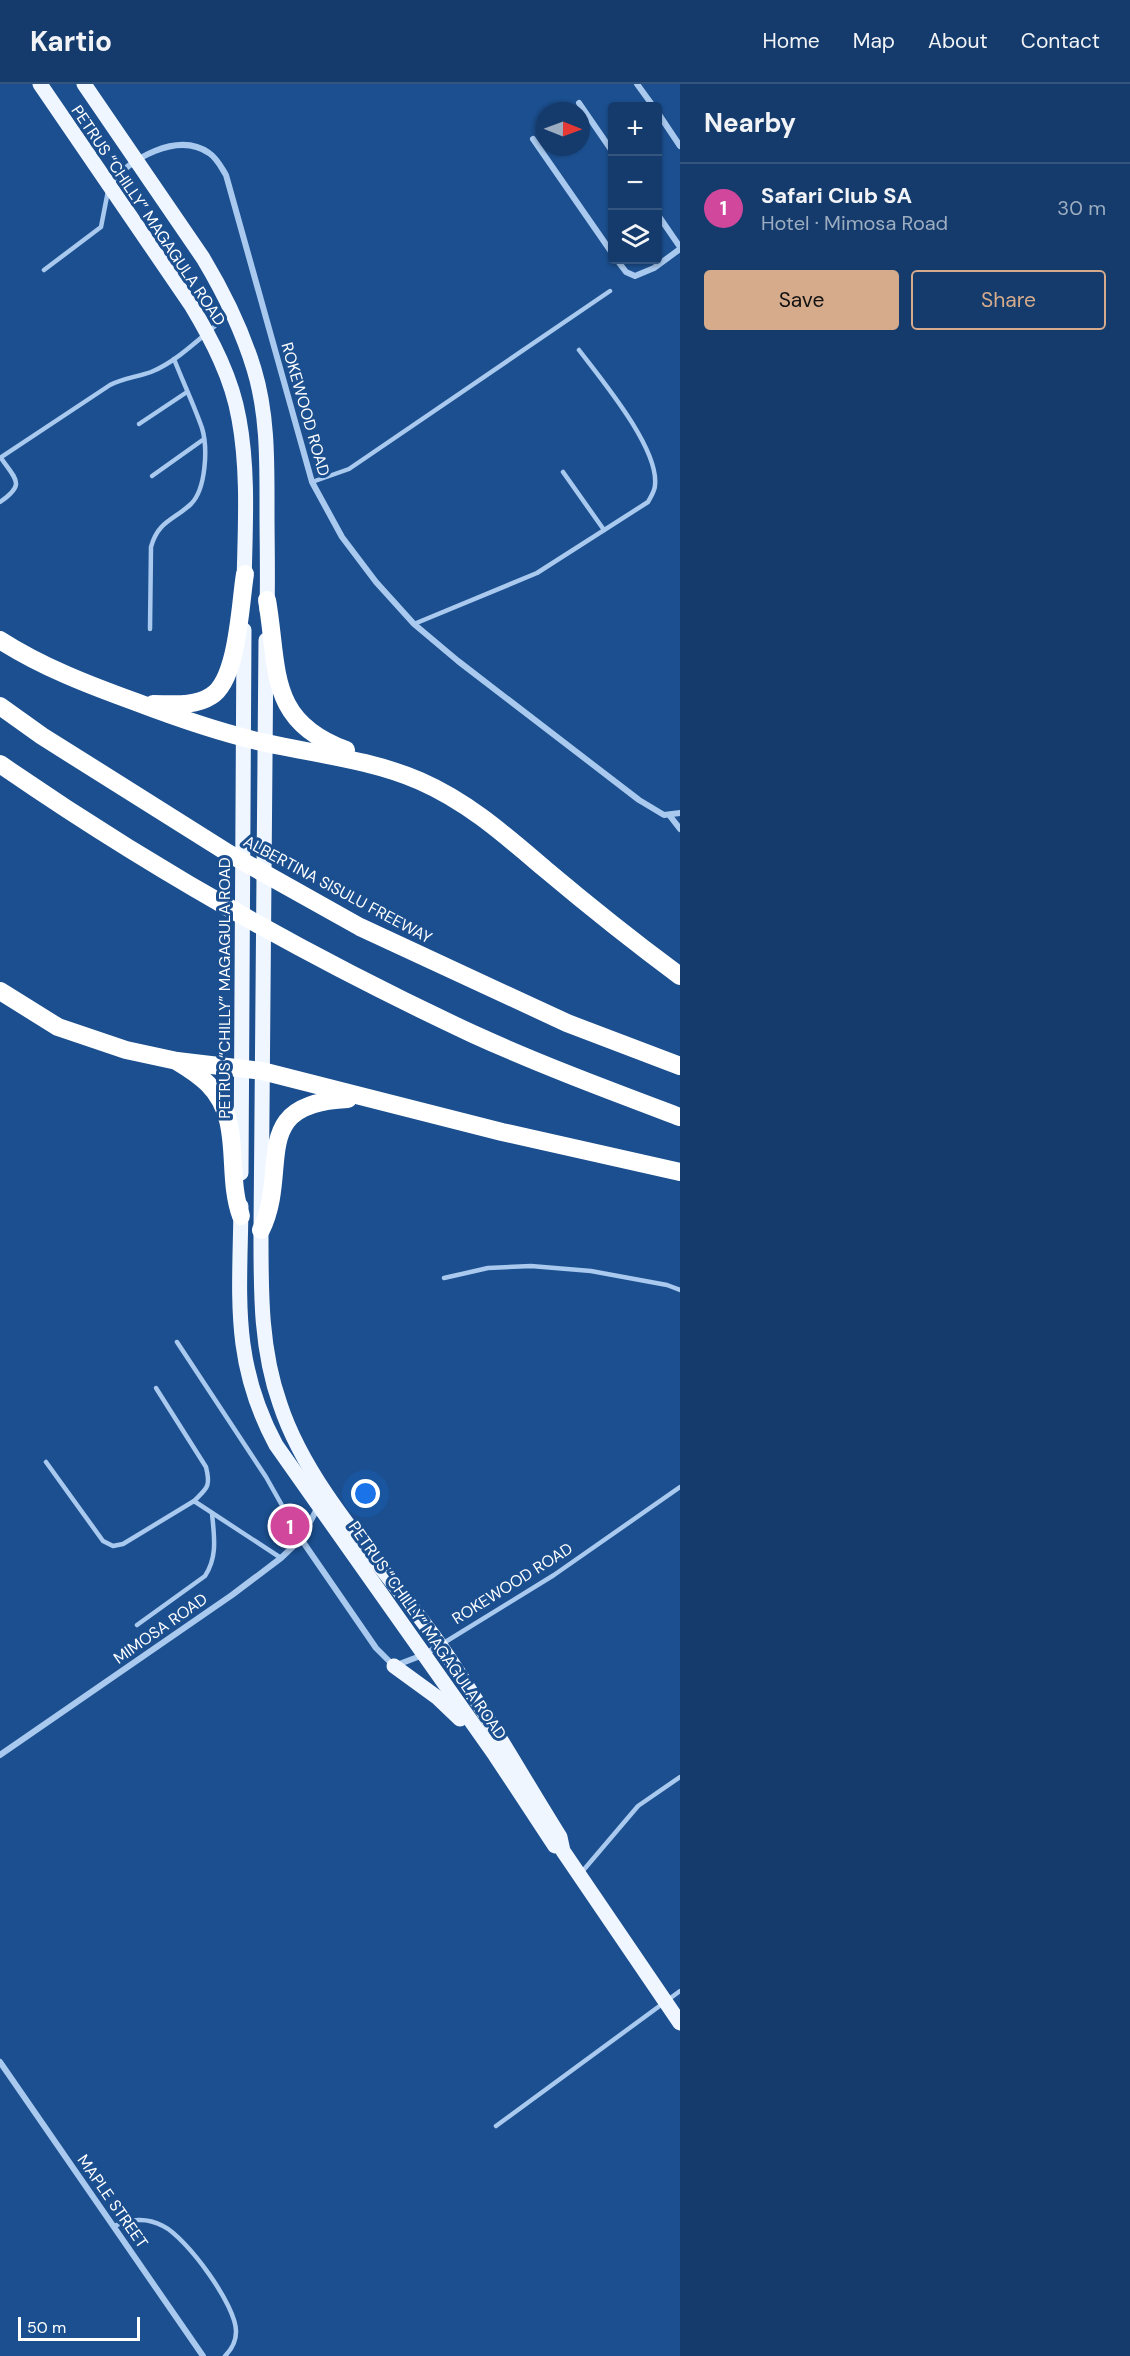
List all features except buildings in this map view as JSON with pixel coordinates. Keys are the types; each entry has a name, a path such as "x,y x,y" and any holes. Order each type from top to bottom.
{"highway":[{"path":"142,705 200,702 220,689 231,663 244,574"},
{"path":"267,600 280,687 290,712 300,723 325,742 366,757 382,768"},
{"path":"0,640 48,666 171,716 264,742 382,768 417,780 469,806 620,930 680,976"},
{"name":"ALBERTINA SISULU FREEWAY","path":"0,706 42,736 228,853 360,927 567,1023 680,1066"},
{"path":"0,764 77,817 219,903 368,982 475,1035 680,1117"},
{"path":"0,991 58,1027 126,1050 177,1060 262,1071 502,1132 680,1172"},
{"path":"177,1060 208,1083 225,1108 232,1144 235,1199 241,1216"},
{"path":"261,1230 270,1202 276,1144 291,1116 307,1105 318,1101 368,1098"}],"main road":[{"name":"PETRUS “CHILLY” MAGAGULA ROAD","path":"40,84 207,331 225,371 239,418 244,449 245,490 239,1306 248,1375 255,1401 272,1438 495,1755 552,1844 563,1851"},
{"name":"PETRUS “CHILLY” MAGAGULA ROAD","path":"84,84 203,258 233,312 255,370 264,415 267,459 267,600 263,826 261,1230 262,1312 271,1376 291,1434 339,1511 440,1645 560,1837 563,1851 680,2024"},
{"path":"394,1666 451,1709 481,1744 495,1755"}],"street":[{"path":"637,84 650,102"},
{"path":"590,119 608,145"},
{"path":"662,120 680,146"},
{"path":"533,139 608,247"},
{"name":"ROKEWOOD ROAD","path":"109,184 136,161 166,148 190,145 216,158 226,176 312,482 342,537 376,582 414,624 458,661 639,800 670,816"},
{"path":"662,222 680,248 662,262"},
{"path":"620,264 626,272 634,276 659,264"},
{"path":"680,813 670,816 680,829"},
{"name":"MIMOSA ROAD","path":"0,1755 232,1595 281,1558 301,1539 319,1506"},
{"path":"301,1539 376,1648 394,1666"},
{"name":"ROKEWOOD ROAD","path":"394,1666 423,1655 440,1645"},
{"name":"MAPLE STREET","path":"0,2062 202,2356"}],"lane":[{"path":"45,270 101,226 109,184"},
{"path":"312,482 349,469 610,291"},
{"path":"0,502 14,492 16,481 0,458 110,385 125,377 151,372 174,359 233,312"},
{"path":"414,624 537,573 648,502 653,493 655,480 643,442 627,413 579,350"},
{"path":"150,629 154,535 159,528 199,496 203,483 204,439 202,429 174,359"},
{"path":"139,424 187,392"},
{"path":"152,476 204,439"},
{"path":"563,472 604,530"},
{"path":"444,1278 488,1268 531,1266 591,1271 667,1285 680,1290"},
{"path":"177,1342 266,1477 301,1539"},
{"path":"46,1462 103,1541 113,1546 123,1544 194,1501 208,1488 209,1478 206,1467 156,1388"},
{"name":"ROKEWOOD ROAD","path":"440,1645 554,1575 680,1487"},
{"path":"194,1501 281,1558"},
{"path":"138,1625 205,1576 212,1564 215,1550 212,1514"},
{"path":"579,1875 638,1806 680,1777"},
{"path":"496,2126 680,1991"},
{"path":"114,2226 127,2220 147,2220 165,2226 192,2250 216,2285 235,2322 237,2333 235,2340 225,2356"}],"place":[{"name":"Safari Club SA","path":"290,1526"}]}
